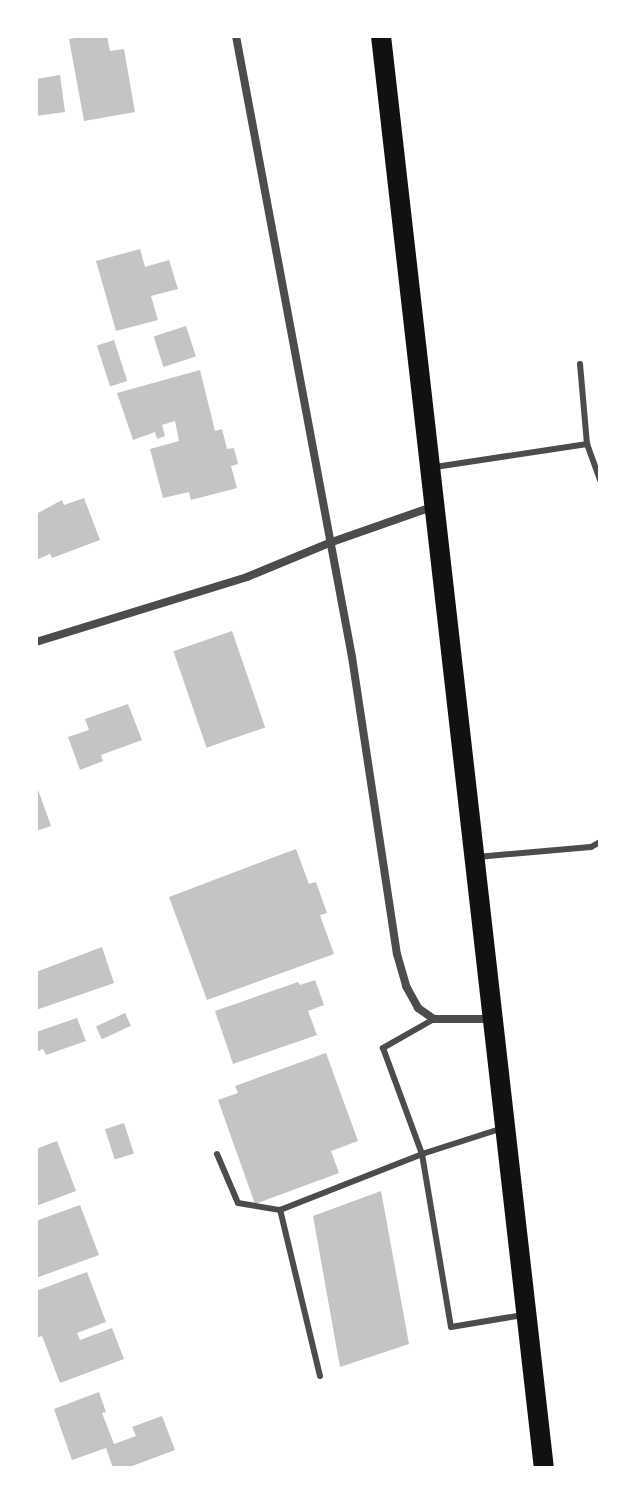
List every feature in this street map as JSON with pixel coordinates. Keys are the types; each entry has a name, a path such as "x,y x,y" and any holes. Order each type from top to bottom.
{"main road":[{"path":"381,36 477,857 544,1468"}],"street":[{"path":"236,36 352,657 397,954 406,986 418,1008 434,1019 494,1019"},
{"path":"36,642 247,577 329,543 435,506"}],"lane":[{"path":"580,364 587,444 600,480"},
{"path":"431,468 587,444"},
{"path":"477,857 591,847 600,842"},
{"path":"434,1019 383,1048 422,1154 451,1327 527,1315"},
{"path":"217,1154 238,1203 280,1210 422,1154 506,1127"},
{"path":"280,1210 320,1376"}],"building":[{"path":"107,36 110,51 124,49 135,112 84,121 69,39"},
{"path":"60,75 65,112 36,116 36,79"},
{"path":"140,249 145,267 169,260 178,289 151,296 158,320 116,331 96,261"},
{"path":"186,326 196,356 164,367 154,337"},
{"path":"114,340 127,381 110,386 97,346"},
{"path":"200,370 215,431 222,429 227,449 234,448 238,464 231,466 237,488 191,500 189,492 163,498 150,449 179,441 175,421 162,425 165,436 157,439 155,432 133,440 117,393"},
{"path":"84,498 100,540 52,558 50,554 36,560 36,514 62,500 64,505"},
{"path":"232,631 265,727 207,748 173,651"},
{"path":"128,704 142,740 101,755 103,761 80,770 68,737 89,730 85,719"},
{"path":"36,784 51,826 36,831"},
{"path":"296,849 309,884 316,882 327,913 320,915 334,954 207,1000 169,897"},
{"path":"102,947 114,983 36,1010 36,972"},
{"path":"315,980 324,1005 308,1011 317,1035 233,1064 215,1011 298,982 300,985"},
{"path":"125,1013 131,1026 102,1039 96,1027"},
{"path":"77,1018 86,1041 46,1055 43,1049 36,1052 36,1032"},
{"path":"326,1053 358,1141 331,1151 339,1173 255,1204 218,1100 238,1093 235,1086"},
{"path":"124,1123 134,1153 115,1160 105,1129"},
{"path":"57,1141 76,1191 36,1206 36,1149"},
{"path":"381,1191 409,1344 340,1367 313,1216"},
{"path":"80,1205 99,1255 36,1278 36,1221"},
{"path":"87,1272 106,1322 77,1333 80,1340 112,1328 124,1359 60,1383 42,1336 36,1338 36,1291"},
{"path":"99,1392 106,1412 102,1413 114,1444 136,1436 132,1427 162,1416 175,1450 127,1468 113,1468 106,1448 72,1460 54,1409"}]}
